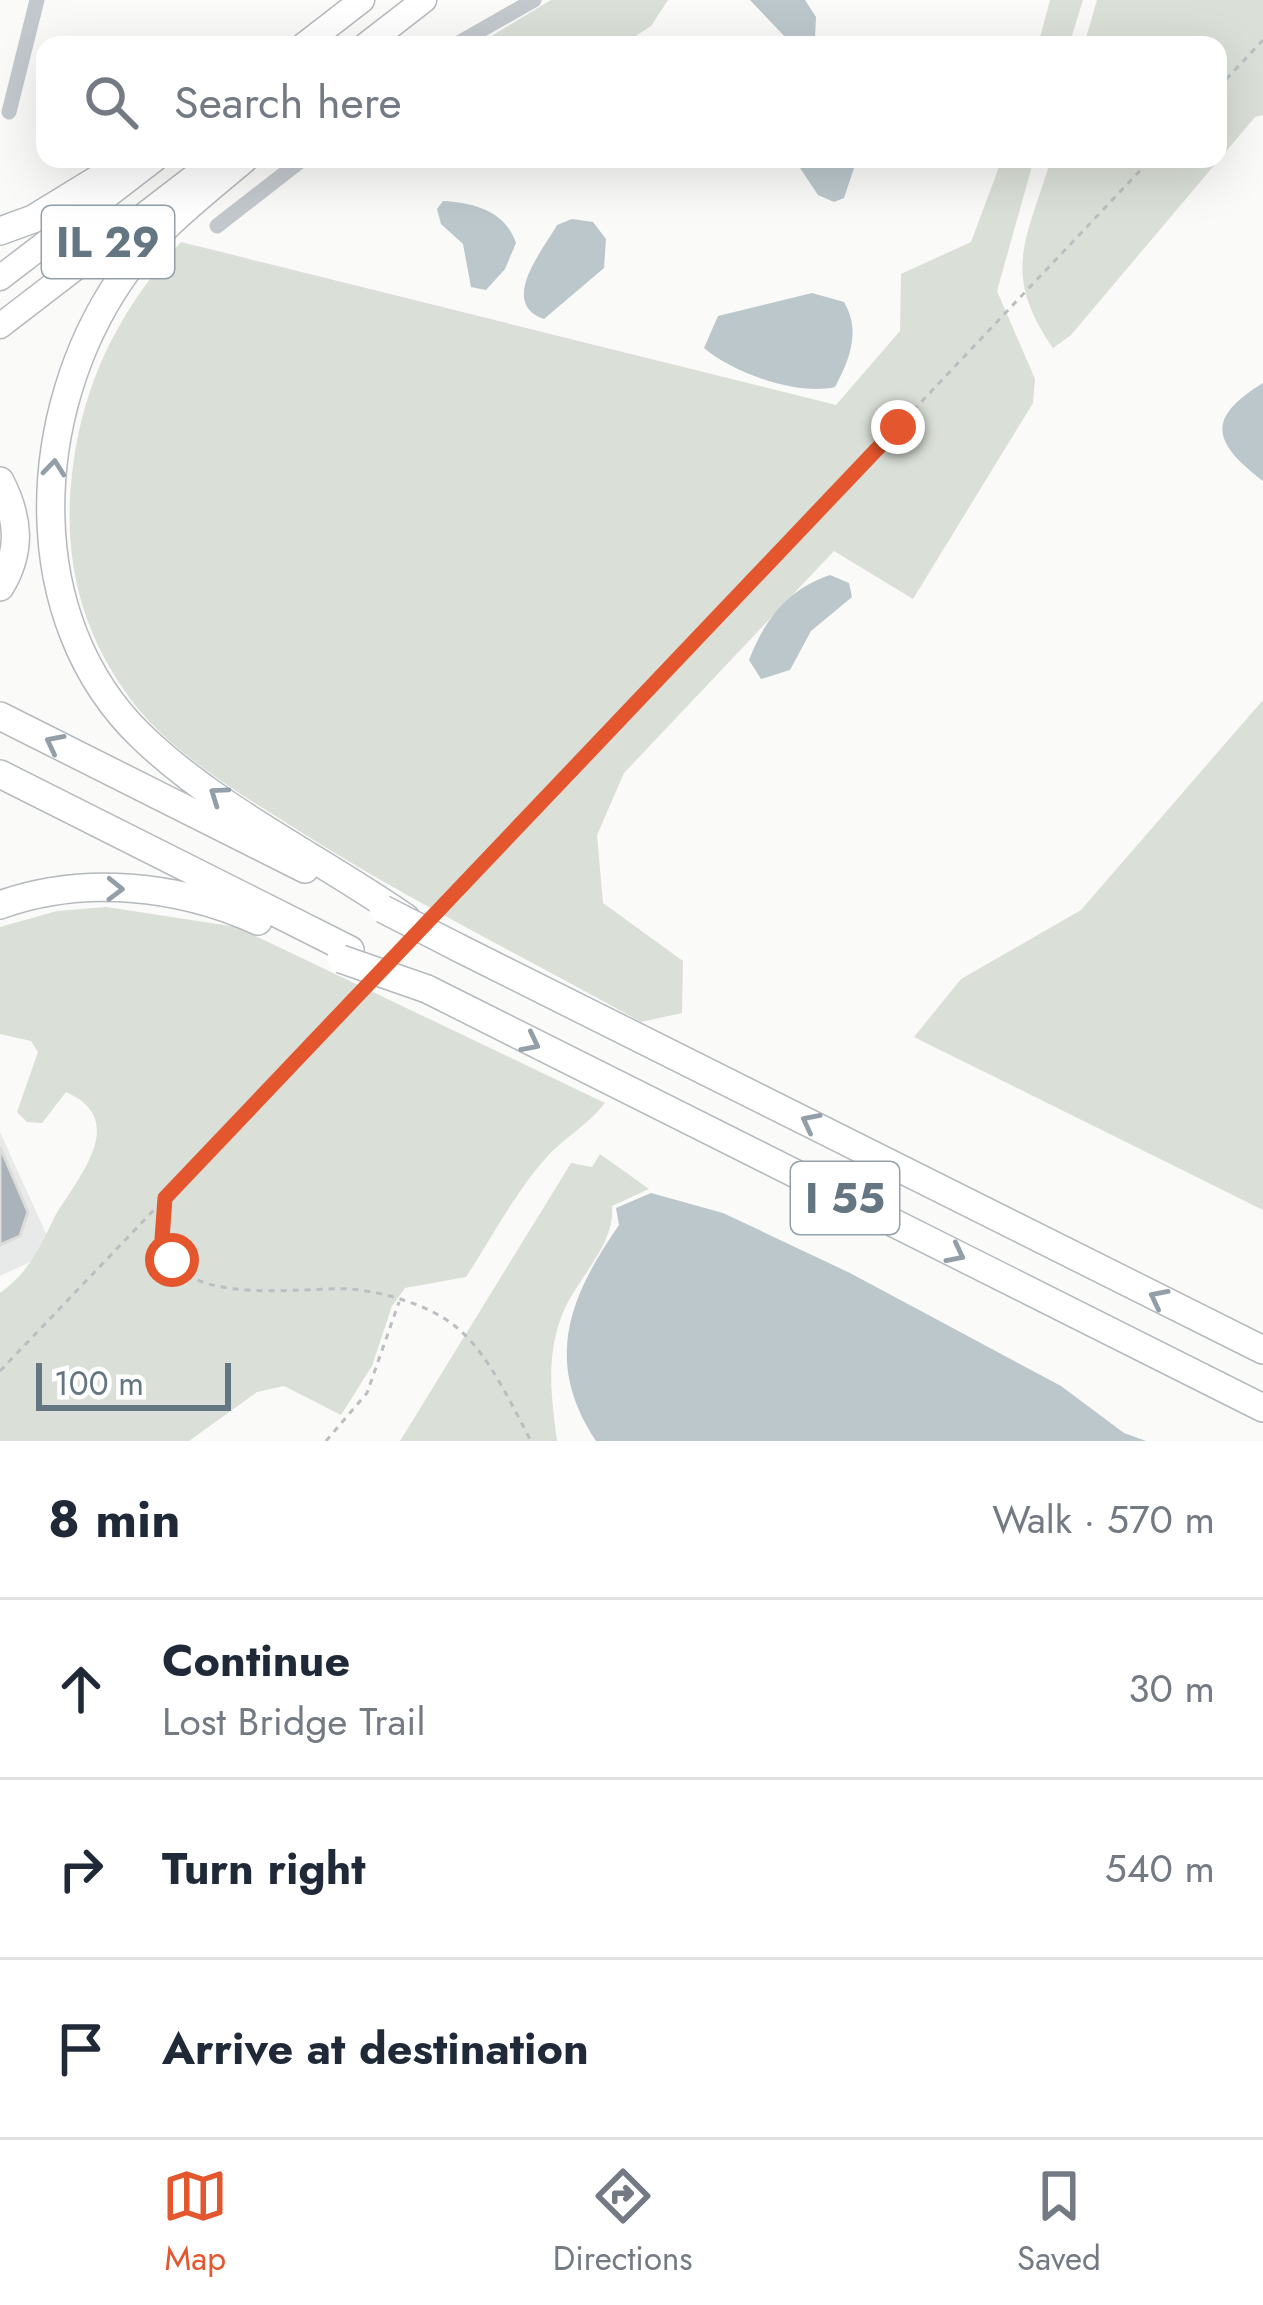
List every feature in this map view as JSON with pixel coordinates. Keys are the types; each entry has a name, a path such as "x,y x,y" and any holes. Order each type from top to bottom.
{"highway":[{"path":"316,36 362,0"},
{"path":"378,36 424,0"},
{"path":"0,231 33,219 116,168"},
{"name":"IL 29","path":"0,278 143,168"},
{"name":"IL 29","path":"0,326 205,168"},
{"path":"234,168 147,244 83,347 67,392 53,471 51,519 58,588 83,658 140,736 228,802 385,907"},
{"path":"0,481 15,518 17,542 0,587"},
{"name":"I 55","path":"0,716 426,923 459,947 1263,1350"},
{"path":"0,774 346,955"},
{"path":"0,905 69,889 163,892 236,911 346,955"},
{"name":"I 55","path":"346,955 427,989 1263,1408"}],"street":[{"path":"9,112 37,0"},
{"path":"471,36 534,0"},
{"path":"218,226 292,168"}],"path":[{"path":"1227,78 1263,40"},
{"path":"426,923 1142,168"},
{"path":"0,1371 366,988"},
{"path":"165,1198 162,1239 187,1276 214,1286 352,1289 400,1301 456,1327 499,1383 531,1441"},
{"path":"326,1441 367,1393 400,1301"}],"shaded area":[{"path":"551,0 668,0 651,26 636,36 492,36"},
{"path":"750,0 805,0 816,17 815,36 784,36"},
{"path":"1050,0 1083,0 1072,36 1040,36"},
{"path":"1097,0 1263,0 1263,115 1255,117 1227,150 1227,36 1087,36"},
{"path":"800,168 854,168 844,198 834,202 818,195"},
{"path":"999,168 1031,168 997,291 1035,379 1033,403 913,599 834,551 624,773 597,835 603,903 683,961 682,1013 641,1022 321,845 174,745 124,690 95,638 72,555 70,496 78,434 109,345 141,292 181,242 836,405 900,331 901,274 971,242"},
{"path":"1048,168 1212,168 1071,335 1053,348 1027,298 1023,255"},
{"path":"443,201 487,211 511,232 516,243 505,269 486,290 471,287 463,244 441,224 437,209"},
{"path":"572,219 593,222 606,239 604,268 544,319 531,312 524,290 557,225"},
{"path":"812,293 844,302 852,324 849,355 835,387 803,388 766,380 704,348 718,316"},
{"path":"1263,383 1263,481 1234,455 1222,431 1231,408"},
{"path":"830,575 849,583 852,597 811,631 790,670 761,679 749,660 762,631 790,597"},
{"path":"1263,700 1263,1210 914,1037 961,979 1081,910"},
{"path":"106,907 237,927 605,1103 534,1173 466,1277 405,1288 392,1306 372,1366 341,1415 284,1386 257,1392 189,1441 0,1441 0,1293 32,1259 84,1170 97,1135 86,1104 66,1092 42,1123 27,1122 17,1112 38,1052 31,1041 0,1034 0,927 57,911"},
{"path":"0,1132 48,1238 34,1260 0,1276"},
{"path":"600,1154 649,1189 612,1206 603,1246 559,1324 551,1374 557,1441 400,1441 571,1163 592,1167"},
{"path":"651,1193 723,1213 850,1273 1061,1386 1124,1433 1146,1441 596,1441 570,1384 569,1330 587,1278 619,1225 616,1208"}],"building":[{"path":"0,1147 28,1212 20,1236 0,1245"}],"route":[{"path":"172,1260 162,1239 165,1198 898,427"}]}
